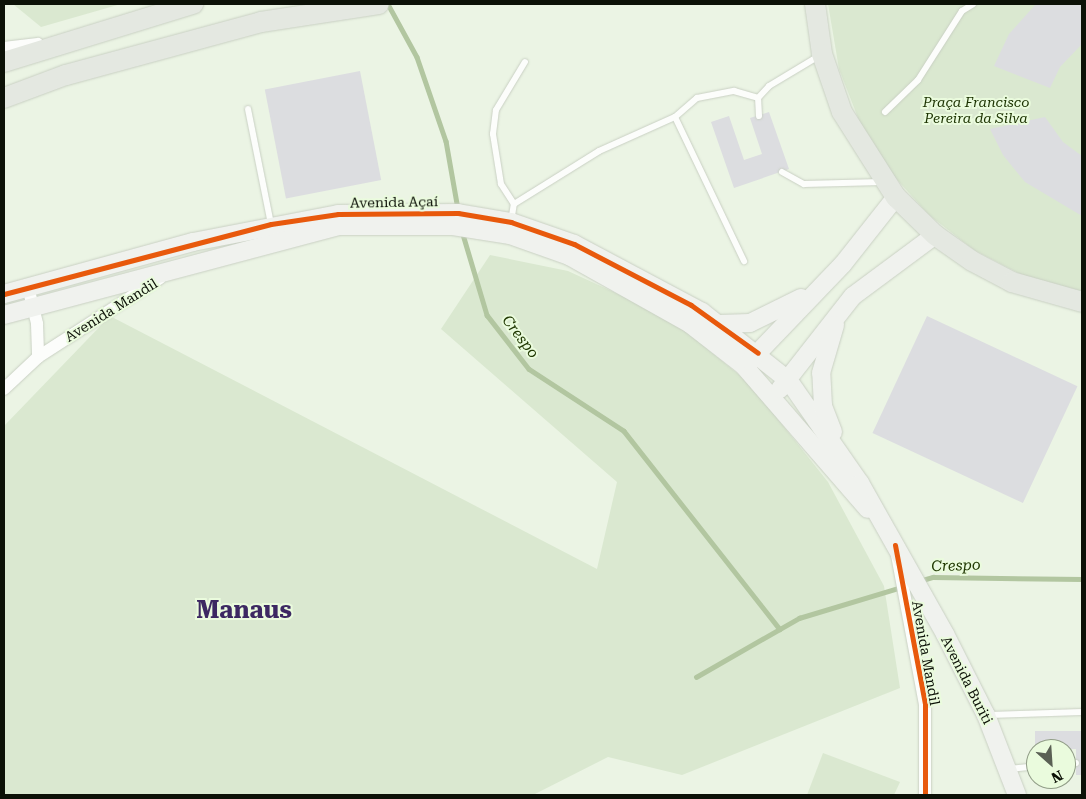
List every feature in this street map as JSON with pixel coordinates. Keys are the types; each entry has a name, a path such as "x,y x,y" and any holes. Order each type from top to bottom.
{"main road":[{"path":"4,62 58,42 193,4"},
{"path":"4,98 93,67 261,22 379,4"},
{"path":"815,4 822,54 842,112 883,182 896,197 935,235 1012,282 1082,302"}],"street":[{"path":"4,48 58,42"},
{"path":"744,366 819,288 896,197"},
{"name":"Avenida Açaí","path":"4,294 28,286 271,224 338,214 458,213 511,229 574,244 720,324 758,353"},
{"name":"Avenida Açaí","path":"4,315 185,263 338,226 453,226 511,229 569,256 685,320 744,366"},
{"path":"773,396 788,381 842,308 886,268 935,235"},
{"name":"Avenida Mandil","path":"4,389 38,357 185,263"},
{"path":"28,286 34,307 38,357"},
{"path":"720,324 735,326 770,316 819,288"},
{"path":"842,308 825,349 821,373 823,406 842,454"},
{"name":"Avenida Buriti","path":"758,353 788,381 842,454 877,518 895,545 986,715 1009,768 1018,795"},
{"name":"Avenida Buriti","path":"744,366 773,396 845,486 877,518"},
{"name":"Avenida Mandil","path":"895,545 925,704 925,795"}],"lane":[{"path":"885,112 918,80 962,11 973,4"},
{"path":"759,116 758,98 769,86 822,54"},
{"path":"511,229 514,204 501,184 493,134 496,110 525,62"},
{"path":"514,204 599,151 674,117 697,98 715,91 758,98"},
{"path":"248,109 271,224"},
{"path":"674,117 744,261"},
{"path":"782,172 804,184 883,182"},
{"path":"986,715 1082,712"},
{"path":"1009,768 1026,767"}],"green space":[{"path":"13,4 121,4 41,27"},
{"name":"Praça Francisco Pereira da Silva","path":"828,4 1082,4 1082,294 1026,277 974,250 929,215 890,172 860,123 839,69"},
{"path":"490,255 568,271 668,317 749,383 828,482 884,586 900,688 682,775 608,757 533,795 4,795 4,426 110,316 597,569 617,482 441,329"},
{"path":"823,753 900,782 894,795 807,795"}],"building":[{"path":"1036,4 1082,4 1082,44 1060,67 1050,88 994,66 1009,34"},
{"path":"360,71 381,180 286,198 265,90"},
{"path":"769,112 789,169 734,188 711,122 729,116 744,160 762,154 750,118"},
{"path":"1045,117 1063,142 1082,156 1082,216 1025,182 1003,155 990,129"},
{"path":"927,316 1077,386 1023,503 872,433"},
{"path":"1035,731 1082,731 1082,775 1076,775 1076,739 1035,739"}],"waterway":[{"name":"Crespo","path":"388,4 417,57 446,141 458,209"},
{"name":"Crespo","path":"462,231 487,315 529,369 624,431 780,629"},
{"name":"Crespo","path":"919,581 933,577 1082,579"},
{"name":"Crespo","path":"696,677 799,618 902,587"}],"cycle path":[{"path":"4,294 271,224 338,214 458,213 511,222 574,244 691,305 758,353"},
{"path":"895,545 925,704 925,795"}],"district":[{"name":"Manaus","path":"244,611"}]}
